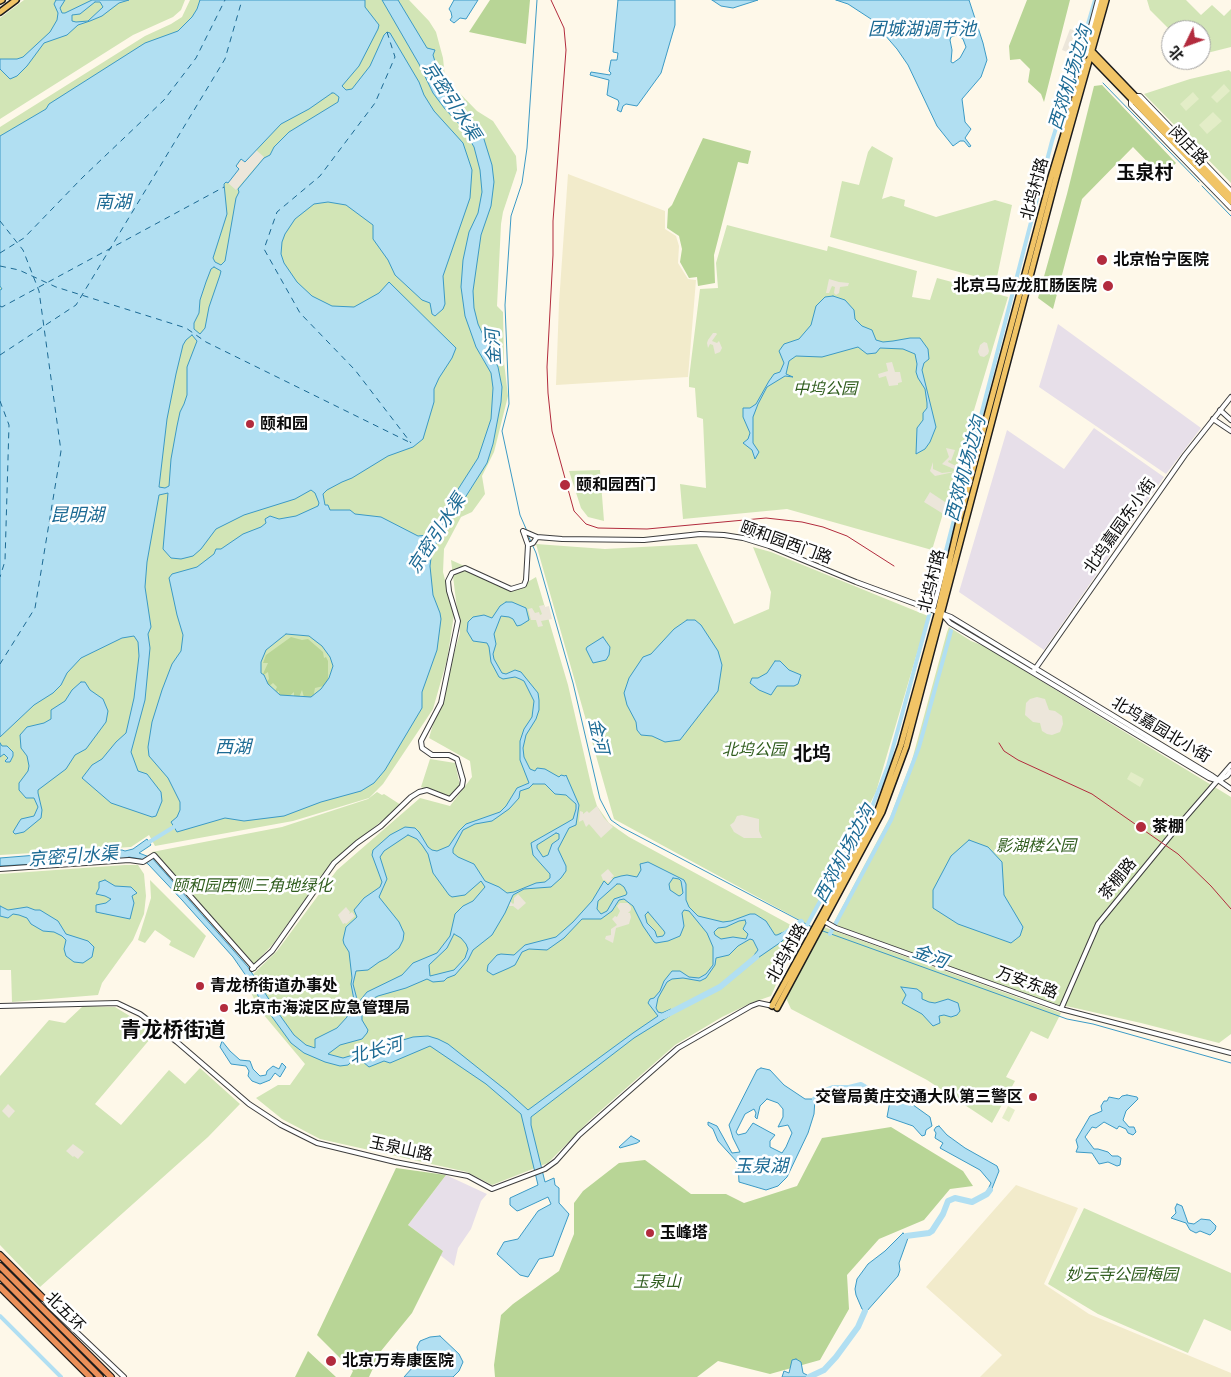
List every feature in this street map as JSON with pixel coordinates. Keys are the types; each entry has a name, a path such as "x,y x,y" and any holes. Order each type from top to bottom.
{"highway":[{"path":"0,1255 43,1298"},
{"name":"北五环","path":"0,1266 111,1377"},
{"name":"北五环","path":"0,1276 100,1377"},
{"path":"0,1287 90,1377"}],"main road":[{"path":"0,12 16,0"},
{"name":"北坞村路","path":"937,611 1056,178 1102,0"},
{"name":"北坞村路","path":"774,1007 878,820 906,747 951,555 1051,177 1106,0"},
{"name":"闵庄路","path":"1089,51 1231,202"},
{"name":"闵庄路","path":"1133,97 1231,196"},
{"path":"946,560 951,555"}],"street":[{"name":"北坞村路","path":"1089,51 1098,0"},
{"name":"闵庄路","path":"1231,191 1140,96 1133,97 1131,105 1231,208"},
{"name":"北坞嘉园东小街","path":"1035,671 1185,455 1231,398"},
{"path":"1220,410 1231,420"},
{"path":"1213,419 1231,432"},
{"name":"颐和园西门路","path":"530,544 523,531 537,536 552,538 644,540 705,534 736,536 769,546 856,582 937,611"},
{"path":"0,869 129,860 143,862 151,855 154,855 253,968 272,951 334,863 381,826 411,797 419,792 426,790 450,799 462,786 463,780 457,759 449,755 432,755 422,748 421,742 441,703 458,621 448,581 452,573 465,568 511,589 524,585 530,544 537,536"},
{"name":"北坞村路","path":"937,611 946,560"},
{"name":"北坞嘉园北小街","path":"937,611 950,623 1035,671 1209,778 1218,780 1231,788"},
{"name":"茶棚路","path":"1061,1009 1098,924 1231,765"},
{"name":"茶棚路","path":"1218,780 1227,776 1231,771"},
{"name":"万安东路","path":"820,923 1061,1009 1231,1052"},
{"name":"玉泉山路","path":"0,1006 117,1003 140,1014 177,1042 249,1104 281,1125 317,1143 395,1162 468,1176 492,1189 544,1169 556,1160 579,1135 678,1048 750,1006 759,1003 774,1007"},
{"path":"43,1298 49,1306 124,1377"}],"shaded area":[{"path":"1070,29 1076,31 1067,52 1062,50"},
{"path":"255,149 264,157 236,190 228,183 239,169 236,166 242,159 245,161"},
{"path":"568,174 665,211 665,229 676,236 679,246 678,263 688,279 696,280 688,377 556,385 559,303"},
{"path":"829,279 849,283 848,286 840,287 839,293 836,295 834,293 835,287 832,286 829,293 826,293"},
{"path":"1058,324 1201,428 1166,474 1039,387"},
{"path":"713,333 717,334 712,341 717,343 719,341 722,348 720,352 715,354 713,345 710,344 708,348 707,343"},
{"path":"984,342 987,343 989,351 984,357 980,356 978,352 980,345"},
{"path":"892,362 895,372 900,372 902,382 898,383 898,385 889,386 886,376 879,378 878,374 888,371 886,363"},
{"path":"1094,428 1164,477 1044,650 959,592 1007,430 1064,469"},
{"path":"946,448 955,450 951,461 949,460 948,462 960,468 959,473 954,472 935,476 930,471 933,462 933,469 942,473 959,471 942,464 949,457"},
{"path":"930,492 948,504 945,515 924,502"},
{"path":"544,605 545,607 549,606 552,619 541,621 543,626 538,627 536,620 531,620 528,609 532,608 535,613 539,612 540,615 542,614 539,606"},
{"path":"1037,697 1045,699 1049,710 1055,711 1062,716 1063,724 1060,732 1052,735 1047,734 1042,731 1040,723 1033,722 1025,715 1026,703 1030,699"},
{"path":"597,806 604,818 613,827 601,838 589,824 586,827 583,820 579,822 580,811 583,814 587,811 589,813"},
{"path":"742,815 759,819 759,831 762,838 744,838 734,832 730,825 737,816"},
{"path":"608,869 614,876 608,883 603,880 601,875"},
{"path":"518,894 526,903 518,910 513,906 509,906 510,901 514,903 514,898"},
{"path":"620,903 628,903 631,910 628,913 630,913 631,917 629,924 616,928 613,943 605,939 606,936 611,935 611,929 617,925 612,919 615,916 617,917 620,911 617,906"},
{"path":"346,907 350,912 349,914 352,912 355,916 346,924 343,924 338,915"},
{"path":"8,1104 15,1111 9,1118 2,1111"},
{"path":"73,1144 84,1152 78,1159 66,1151"},
{"path":"446,1175 487,1194 481,1201 471,1229 458,1248 454,1266 440,1255 443,1251 408,1225"},
{"path":"1016,1185 1078,1208 1044,1284 1089,1314 1231,1373 1231,1377 980,1377 1002,1355 926,1287"}],"green space":[{"path":"24,0 185,0 181,10 173,17 133,35 0,119 0,18"},
{"name":"颐和园","path":"190,0 409,0 429,21 436,32 443,58 445,78 477,111 493,121 516,156 517,170 501,224 497,306 503,312 504,362 508,396 494,452 482,476 485,494 472,512 461,517 444,549 443,572 454,615 447,660 433,709 383,784 369,798 293,821 155,846 149,835 131,847 0,855 0,127 145,36 182,17"},
{"path":"490,0 530,0 526,44 469,32"},
{"path":"1027,0 1070,0 1044,102 1041,94 1028,82 1030,69 1020,59 1010,60 1009,46"},
{"path":"1147,0 1186,0 1201,15 1212,5 1224,16 1231,9 1231,47 1211,52 1211,20 1161,21 1150,10"},
{"path":"1229,70 1231,72 1231,183 1144,94 1190,79"},
{"path":"1224,84 1230,91 1217,103 1211,97"},
{"path":"1102,85 1176,163 1162,177 1133,147 1082,199 1053,309 1038,298 1094,86"},
{"path":"1193,92 1199,99 1186,111 1180,104"},
{"path":"1213,112 1222,121 1207,134 1199,125"},
{"path":"703,138 751,151 748,164 738,162 714,255 715,283 698,286 697,277 689,278 680,262 682,249 679,236 667,228 668,209 672,205"},
{"path":"872,146 893,158 882,199 891,196 905,200 904,206 936,217 995,200 1012,205 996,282 830,237 842,181 859,185 868,152"},
{"name":"中坞公园","path":"727,225 827,251 828,246 917,271 912,297 930,300 937,278 1008,297 932,550 787,509 683,519 680,484 706,488 703,419 697,417 695,388 689,387 689,378 700,289 718,288 716,263"},
{"path":"600,470 604,521 588,517 581,508 569,471"},
{"name":"北坞公园","path":"536,544 605,549 697,544 734,624 769,609 771,592 753,547 771,552 928,616 876,792 807,924 614,819"},
{"path":"451,560 516,589 536,577 568,685 593,793 597,806 609,823 629,837 800,930 771,996 722,1017 675,1045 590,1120 548,1163 492,1185 467,1172 320,1139 282,1119 256,1098 278,1085 290,1085 305,1064 258,1008 246,981 277,951 337,870 420,798 450,806 472,777 470,761 429,738 460,633"},
{"name":"影湖楼公园","path":"949,627 971,641 984,646 1231,797 1231,1034 1219,1043 1062,1005 1059,1007 833,924 890,817 912,760"},
{"path":"291,637 302,640 308,639 323,652 324,658 326,657 328,661 328,685 315,688 313,699 305,701 302,690 298,700 294,701 294,692 286,699 279,699 279,691 274,693 277,687 273,683 268,687 266,683 269,679 268,672 262,676 268,663 263,663 266,655"},
{"path":"430,759 455,763 460,785 449,797 421,787"},
{"path":"1131,772 1144,779 1140,787 1127,779"},
{"name":"颐和园西侧三角地绿化","path":"377,792 382,795 384,794 401,805 332,862 273,944 254,964 152,852 282,827 368,799"},
{"path":"138,865 144,874 146,896 144,914 133,940 102,983 98,995 12,1002 11,970 0,970 0,874"},
{"path":"150,880 206,936 194,958 169,945 171,941 155,930 145,943 138,940 151,898"},
{"path":"824,927 1061,1013 1048,1039 1031,1031 1006,1077 1015,1081 992,1123 927,1080 791,1009 786,998"},
{"path":"83,1006 115,1007 156,1032 95,1104 121,1125 169,1070 185,1084 200,1068 240,1104 208,1137 40,1287 0,1245 0,1076 49,1020 65,1023"},
{"path":"1008,1106 1015,1110 1009,1122 1002,1118"},
{"name":"玉泉山","path":"891,1127 963,1171 973,1186 950,1189 924,1220 879,1239 847,1275 849,1309 820,1360 770,1374 718,1361 697,1377 495,1377 494,1365 501,1315 513,1304 559,1271 574,1234 574,1203 583,1191 619,1163 645,1160 691,1194 726,1194 744,1203 797,1186 822,1138"},
{"path":"396,1168 446,1175 408,1225 443,1251 412,1313 381,1351 369,1377 350,1377 353,1371 317,1335"},
{"name":"妙云寺公园梅园","path":"1084,1208 1231,1273 1231,1331 1204,1319 1188,1353 1098,1314 1048,1284"},
{"path":"308,1351 336,1377 295,1377"}],"water":[{"path":"56,0 65,0 60,8 62,13 65,13 92,0 129,0 119,3 102,16 78,25 67,35 44,43 27,66 17,76 10,79 0,69 0,59 23,57 50,32 57,20 58,13 54,4","holes":["95,2 100,2 103,7 88,21 72,21 72,15 80,14"]},
{"name":"颐和园","path":"200,0 365,0 365,7 379,25 378,29 359,66 342,86 346,90 352,89 370,66 384,35 387,32 390,33 434,111 463,143 472,170 470,198 443,276 445,304 443,309 435,316 432,314 430,303 422,300 395,275 388,260 373,239 373,225 346,205 328,202 314,204 295,219 285,234 281,254 284,263 297,282 312,296 332,306 354,307 379,293 389,282 456,348 434,389 434,402 423,439 413,447 388,456 352,478 327,490 323,494 325,505 328,505 330,510 350,510 355,514 381,517 418,536 428,535 478,458 491,419 493,388 491,373 476,347 465,316 461,287 463,260 469,232 478,213 482,192 480,170 474,147 463,128 433,93 419,64 382,0 398,0 427,48 435,50 433,55 440,78 454,100 474,122 483,136 492,165 494,182 491,206 481,235 473,291 474,308 478,324 498,367 502,387 493,444 487,463 432,550 430,566 433,595 441,619 437,650 422,692 422,708 385,770 374,783 361,791 321,802 284,816 244,821 225,818 177,832 171,822 177,817 180,810 180,802 168,778 149,756 148,747 152,722 162,690 172,664 181,651 183,635 169,578 172,574 197,567 214,554 216,549 221,549 243,534 261,527 266,523 265,519 270,516 279,519 296,516 318,506 319,503 315,493 311,490 295,499 244,515 216,529 201,549 193,556 181,559 171,558 163,549 168,493 159,495 147,562 145,587 151,627 148,634 150,648 145,700 131,752 138,771 147,774 161,792 162,801 156,816 152,817 111,803 82,778 92,765 102,759 126,733 134,698 139,656 138,642 134,636 122,638 81,658 67,673 61,685 53,693 34,705 0,737 0,290 2,289 0,286 0,136 46,109 49,104 145,43 178,31 197,9","holes":["332,93 339,97 338,102 289,132 238,189 239,192 236,198 225,261 221,265 215,262 213,258 227,214 224,184 228,183 239,169 236,166 241,159 245,162 281,124 309,109","214,267 221,271 209,307 205,328 200,334 194,329 194,323 199,313 200,300 211,269","192,335 197,341 187,367 187,395 177,426 171,459 169,486 165,488 159,487 167,419 176,374 186,340","286,634 309,636 322,646 330,657 333,666 329,678 321,689 311,697 280,695 268,684 261,673 261,662 266,650"]},
{"path":"454,0 478,0 466,19 460,18 454,23 450,20 452,17 449,9"},
{"path":"618,0 675,0 675,25 661,73 637,106 626,104 621,112 617,110 618,100 607,95 609,80 590,75 591,72 610,75 611,60 617,60 618,53 613,52"},
{"path":"712,0 758,0 733,8 721,6"},
{"name":"团城湖调节池","path":"836,0 969,0 987,60 981,77 962,99 965,122 971,129 965,138 971,146 969,147 964,141 960,141 953,146 937,126 908,65 897,49 871,19 848,4","holes":["957,35 963,39 966,47 960,58 953,63 951,62 951,37"]},
{"path":"833,296 845,300 854,310 855,319 862,326 872,330 876,340 883,342 920,338 928,349 929,359 924,363 922,370 936,427 930,442 925,449 916,454 917,428 923,420 923,413 927,408 927,403 925,389 916,372 915,354 903,349 880,348 876,353 867,354 858,347 822,357 796,356 789,361 786,374 793,377 785,376 767,387 753,417 753,443 759,452 755,459 752,450 743,443 748,439 750,433 743,417 743,408 750,408 756,404 774,374 780,372 784,363 779,351 784,344 799,339 811,325 816,306 825,297"},
{"name":"北长河","path":"506,602 512,602 526,608 529,620 517,626 513,619 501,616 494,634 496,644 493,654 502,673 506,674 515,670 521,672 538,693 539,710 526,735 523,748 524,757 530,769 535,771 537,768 545,769 559,777 566,775 579,805 576,825 569,828 558,849 566,866 566,871 551,887 524,889 513,895 492,935 473,950 468,960 455,975 444,981 433,982 427,979 366,1002 362,1009 362,1020 368,1030 367,1033 362,1039 340,1045 328,1054 343,1058 413,1037 428,1036 448,1044 528,1110 658,1016 648,1003 660,991 664,981 672,971 680,971 689,977 699,978 706,974 713,965 713,947 707,933 689,911 684,910 682,913 684,926 680,936 656,943 643,926 633,906 624,899 619,900 612,911 601,919 582,919 564,938 547,950 529,949 522,952 515,965 493,975 487,971 488,965 497,955 514,955 525,945 556,937 592,901 604,881 608,885 614,878 621,876 637,877 641,870 640,864 648,862 684,880 686,884 686,900 689,907 698,916 723,922 755,914 766,921 775,935 788,930 792,932 781,942 750,963 758,950 753,940 750,939 738,946 729,955 716,958 715,965 706,978 700,981 683,978 672,979 667,982 658,998 656,1008 658,1012 662,1013 671,1009 671,1015 634,1038 531,1117 531,1125 545,1182 554,1178 555,1185 559,1188 559,1203 569,1214 553,1256 539,1259 528,1277 520,1275 497,1254 504,1242 518,1239 538,1211 551,1204 548,1197 517,1211 510,1205 510,1198 538,1185 521,1114 486,1084 430,1046 390,1063 384,1061 369,1067 363,1062 351,1062 348,1065 340,1066 304,1053 291,1043 262,1003 233,957 182,900 141,859 129,857 122,859 0,866 0,858 125,851 133,849 147,839 151,845 139,853 152,858 248,967 294,1035 306,1045 315,1048 315,1039 337,1028 347,1017 350,1008 356,1004 351,984 349,952 343,940 346,927 357,917 354,910 364,898 380,887 382,882 372,855 373,850 390,835 405,827 415,828 432,850 437,851 449,846 466,824 500,812 517,788 529,783 520,760 520,741 524,729 532,717 534,701 524,681 515,677 503,679 499,677 491,662 487,643 473,641 467,631 468,622 473,617 484,615 492,618 500,606","holes":["533,784 545,784 555,794 566,795 576,804 576,809 573,819 531,843 533,855 550,874 550,878 545,882 536,883 507,893 485,881 474,864 458,857 453,853 453,849 463,830 475,824 492,821 509,809 519,798 520,791 529,788","556,833 559,834 559,839 552,844 548,855 543,857 537,845","408,835 417,839 422,845 428,854 433,873 449,895 452,897 465,895 481,881 485,887 473,901 463,906 455,914 450,936 437,953 413,963 402,975 367,992 358,1003 353,984 356,971 368,970 387,958 399,948 403,940 404,933 399,922 379,897 387,879 380,857 384,851","673,878 679,879 683,893 679,896 670,890 669,884","617,884 624,887 626,895 614,899 607,911 601,914 597,909 598,901","648,912 664,931 663,936 657,937 655,931 647,923 645,915","745,920 746,923 743,929 748,934 746,939 733,937 721,939 715,935 714,932 718,928","454,934 466,944 468,949 465,958 454,970 430,976 429,965 447,948"]},
{"path":"687,620 695,620 701,625 718,651 722,665 718,691 680,740 665,742 652,736 641,735 637,730 636,722 627,705 624,693 629,678 643,657 651,654 674,629"},
{"path":"603,637 610,647 609,655 606,660 593,663 586,649"},
{"path":"775,661 780,661 789,670 801,675 798,684 794,686 777,686 771,695 759,690 750,683 752,678 758,678 767,673"},
{"path":"81,682 85,682 90,690 103,699 108,711 106,722 86,749 75,755 66,769 38,790 42,810 41,818 24,832 15,834 13,832 21,819 34,816 38,807 34,798 26,798 19,790 19,783 28,771 29,766 27,756 21,748 20,735 27,727 44,723 51,719 51,710 65,701 72,690"},
{"path":"0,743 2,746 7,746 13,752 10,762 5,761 8,758 4,754 0,757"},
{"path":"969,840 988,847 1002,862 1004,895 1023,927 1020,936 1011,943 958,924 933,908 933,890 951,856"},
{"path":"105,880 115,886 131,887 137,893 132,896 134,903 130,919 96,912 96,905 106,903 111,899 96,894 99,882"},
{"path":"0,906 8,910 27,907 40,910 58,921 66,934 88,941 94,947 92,957 83,963 74,962 66,956 64,949 66,940 62,936 54,932 43,931 31,924 27,918 19,915 13,914 8,918 0,916"},
{"path":"901,987 917,989 922,993 922,999 929,1002 935,1003 948,999 958,1003 960,1011 957,1015 951,1017 939,1016 940,1023 933,1026 922,1014 902,1003 906,995"},
{"path":"222,1041 240,1060 250,1061 253,1069 260,1076 266,1075 267,1071 273,1066 279,1069 282,1063 286,1067 280,1077 275,1073 270,1080 260,1084 252,1081 248,1076 249,1071 246,1066 231,1064 220,1047"},
{"name":"玉泉湖","path":"761,1068 770,1070 784,1085 805,1099 815,1099 814,1114 808,1133 787,1177 778,1186 766,1190 739,1182 738,1163 718,1141 713,1129 708,1125 708,1122 717,1126 732,1153 740,1152 729,1125 757,1070","holes":["767,1099 778,1103 783,1109 783,1117 778,1127 788,1125 792,1133 782,1153 770,1147 770,1141 775,1135 753,1123 746,1133 738,1135 736,1132 745,1114 754,1109 757,1119 760,1106"]},
{"path":"1127,1095 1137,1097 1138,1099 1126,1111 1123,1120 1129,1127 1134,1127 1136,1132 1133,1135 1128,1133 1126,1129 1119,1126 1117,1129 1104,1122 1096,1128 1092,1127 1085,1137 1094,1149 1108,1152 1112,1156 1121,1158 1120,1165 1117,1166 1108,1162 1099,1164 1092,1153 1076,1152 1078,1147 1076,1140 1090,1116 1102,1111 1101,1106 1109,1097 1119,1099"},
{"path":"891,1096 902,1097 930,1117 932,1126 926,1130 925,1135 922,1136 913,1126 887,1117"},
{"path":"939,1126 947,1135 965,1148 997,1166 999,1171 991,1191 988,1189 991,1183 980,1170 940,1148 943,1143 935,1138 936,1133 934,1130"},
{"path":"631,1136 640,1141 619,1147"},
{"path":"1177,1204 1182,1206 1188,1223 1194,1224 1201,1219 1210,1220 1216,1226 1215,1230 1210,1235 1200,1231 1196,1233 1190,1230 1186,1223 1171,1218 1176,1213 1175,1208"},
{"path":"903,1233 908,1238 899,1263 900,1270 898,1276 866,1312 862,1309 856,1295 857,1279 868,1264 885,1251"},
{"path":"440,1336 459,1354 463,1362 459,1371 453,1377 404,1377 413,1367 424,1364 425,1358 418,1353 417,1347 420,1341"},
{"path":"796,1359 801,1362 803,1373 807,1377 782,1377 784,1371 789,1373 792,1360"}],"waterway":[{"name":"金河","path":"527,531 520,515 502,431 509,404 505,305 511,216 522,183 527,148 537,0"},
{"name":"西郊机场边沟","path":"807,925 872,807 888,766 934,597 1052,141 1095,0"},
{"path":"1103,83 1199,182"},
{"path":"1202,186 1231,216"},
{"name":"金河","path":"528,535 536,553 573,683 600,799 611,820 812,927"},
{"path":"830,934 891,820 919,747 951,631"},
{"name":"京密引水渠","path":"146,844 177,825"},
{"path":"784,935 801,922"},
{"name":"金河","path":"820,930 1067,1019 1093,1024 1231,1063"},
{"path":"664,1016 720,987 756,957"},
{"path":"815,1099 820,1093 833,1088 849,1088 861,1085 878,1095 890,1098"},
{"path":"906,1236 932,1231 943,1214 948,1201 955,1198 972,1202 987,1194 990,1190"},
{"path":"809,1377 824,1370 836,1357 858,1327 865,1311"},
{"path":"0,1316 61,1377"}],"ferry route":[{"path":"0,253 24,238 83,177 164,100 196,58 225,0"},
{"path":"0,355 76,305 225,59 242,0"},
{"path":"387,32 395,57 375,103 320,176 277,212 264,249 300,313 355,370 411,443"},
{"path":"0,306 2,307 224,187"},
{"path":"0,221 23,250 39,291 61,451 35,608 0,664"},
{"path":"0,266 19,270 56,287 186,328 206,342 411,443"},
{"path":"0,401 9,425 5,561 0,577"}],"tram line":[{"path":"551,0 564,28 566,50 553,221 547,367 548,393 552,431 574,511 586,524 598,528 647,529 766,518 802,522 847,536 894,566"},
{"path":"999,743 1004,751 1018,760 1092,794 1178,854 1211,886 1231,909"}],"place":[{"name":"北京怡宁医院","path":"1102,260"},
{"name":"北京马应龙肛肠医院","path":"1108,286"},
{"name":"颐和园","path":"250,424"},
{"name":"颐和园西门","path":"565,485"},
{"name":"茶棚","path":"1141,827"},
{"name":"青龙桥街道办事处","path":"200,986"},
{"name":"北京市海淀区应急管理局","path":"224,1008"},
{"name":"交管局黄庄交通大队第三警区","path":"1033,1097"},
{"name":"玉峰塔","path":"650,1233"},
{"name":"北京万寿康医院","path":"331,1361"}],"district":[{"name":"玉泉村","path":"1145,173"},
{"name":"北坞","path":"812,754"},
{"name":"青龙桥街道","path":"173,1031"}],"water label":[{"name":"南湖","path":"113,203"},
{"name":"昆明湖","path":"77,516"},
{"name":"西湖","path":"233,748"}]}
